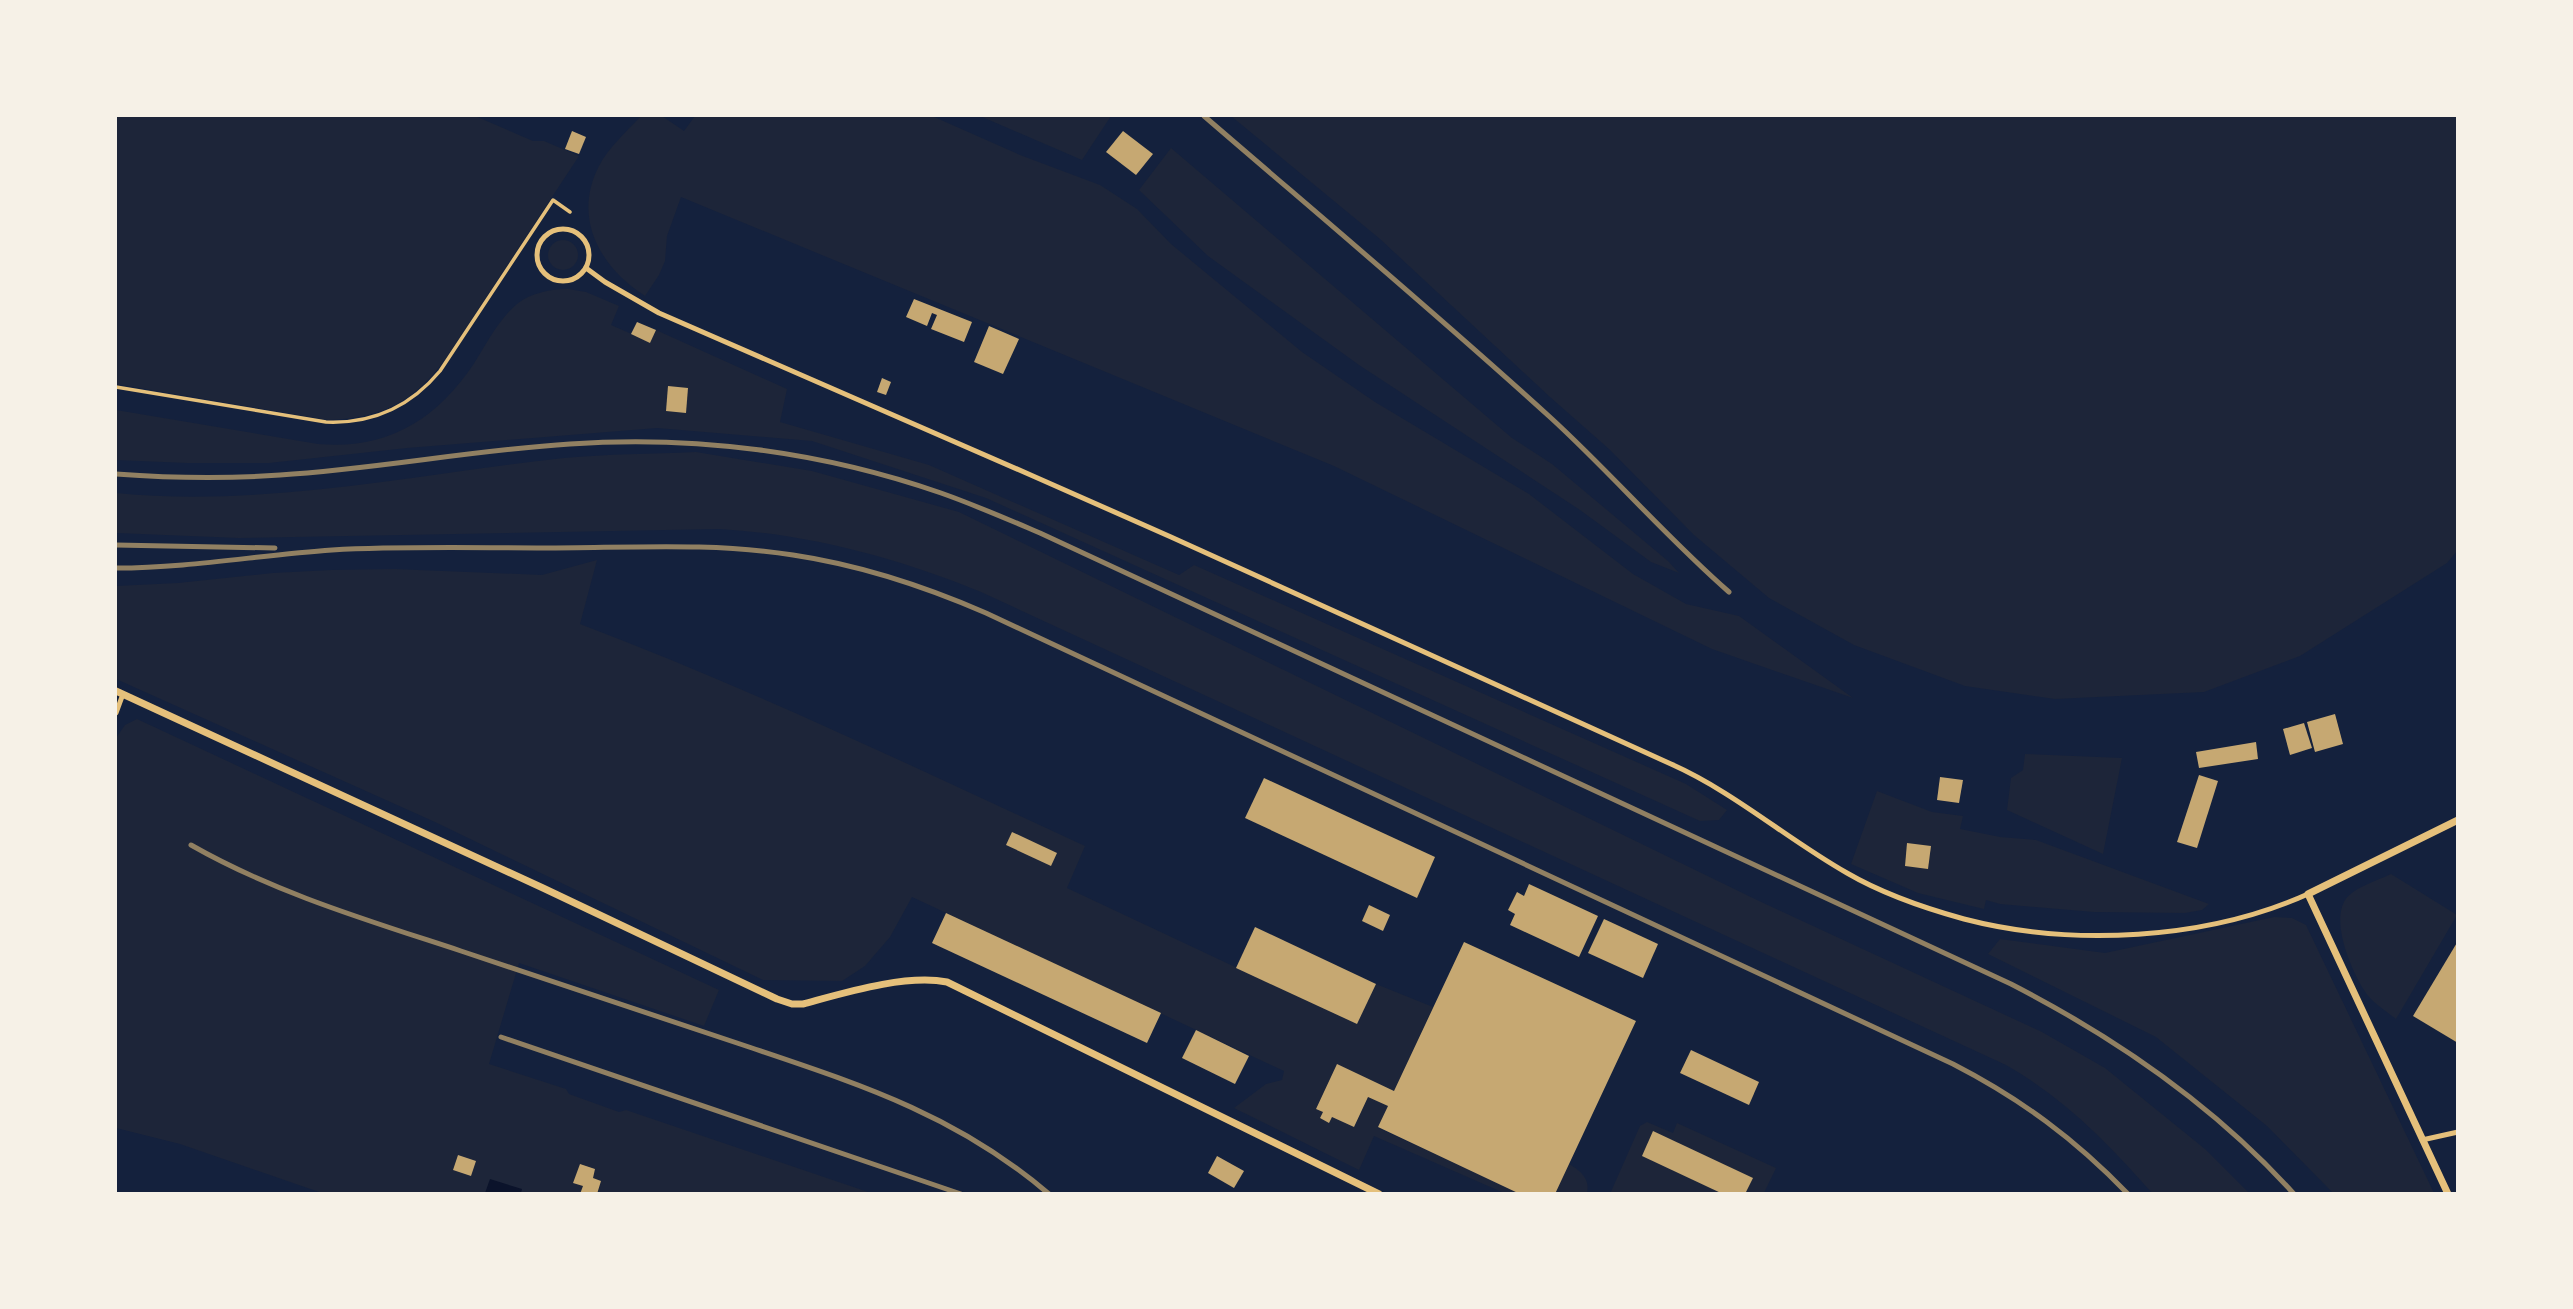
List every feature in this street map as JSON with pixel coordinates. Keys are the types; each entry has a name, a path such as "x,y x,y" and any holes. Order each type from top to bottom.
{"street":[{"path":"119,693 777,999 803,1004 898,983 933,979 947,982 1379,1194"},
{"path":"2448,1194 2308,894 2458,820"}],"lane":[{"path":"563,228 579,233 590,253 586,268 581,274 566,281 550,277 538,265 541,240 555,229 563,228"},
{"path":"586,268 604,282 659,313 1168,536 1687,771 1848,874 1922,906 2004,928 2087,936 2162,932 2200,926 2266,910 2308,894"},
{"path":"116,713 119,693"},
{"path":"2423,1140 2458,1132"}],"path":[{"path":"116,387 326,422 358,421 388,412 417,395 440,371 553,201 570,212"}],"shaded area":[{"path":"116,116 475,116 533,141 544,141 579,156 446,358 422,386 395,405 381,411 365,416 328,420 116,384"},
{"path":"641,116 662,116 684,131 695,116 932,116 1020,155 1100,185 1137,209 1171,244 1302,352 1375,402 1529,494 1633,574 1686,604 1739,616 1853,698 1712,649 1334,466 681,197 667,236 665,261 645,296 615,271 604,256 595,240 588,204 591,185 603,159"},
{"path":"980,116 1111,116 1082,160"},
{"path":"1231,116 2457,116 2457,551 2447,563 2300,656 2204,692 2055,699 1965,686 1854,645 1769,598 1694,535 1609,449 1380,239"},
{"path":"1171,148 1512,438 1552,464 1679,573 1651,562 1580,510 1359,365 1208,256 1139,190"},
{"path":"563,240 574,244 578,255 574,266 563,270 552,266 548,255 552,244"},
{"path":"568,289 586,292 619,306 611,325 650,342 656,330 787,389 780,422 929,465 1179,575 1194,565 1686,784 1727,810 1719,820 1700,821 986,498 812,441 657,428 407,448 269,463 116,460 116,410 318,444 343,445 387,436 407,428 442,402 458,385 498,325 517,304 541,292"},
{"path":"696,452 812,471 959,512 1757,900 2042,1032 2105,1068 2205,1149 2249,1193 2152,1193 2085,1123 2047,1092 2006,1065 981,592 885,558 786,536 719,529 239,538 116,533 116,493 228,496 284,493 564,458"},
{"path":"597,560 580,624 708,675 1085,846 1067,888 1357,1024 1376,984 1433,1007 1394,1091 1337,1065 1316,1109 1323,1112 1320,1118 1329,1122 1332,1117 1354,1127 1368,1097 1388,1106 1378,1128 1520,1193 1504,1193 1374,1136 1359,1170 1234,1108 1266,1084 1282,1080 1284,1071 912,897 890,937 865,966 842,981 763,980 435,822 116,679 116,586 331,570 394,569 542,575"},
{"path":"137,719 719,990 704,1026 519,963 489,1064 566,1089 569,1094 619,1112 626,1110 871,1193 322,1193 180,1144 116,1128 116,738 125,725"},
{"path":"2025,754 2122,758 2103,854 2007,810 2011,778 2023,770"},
{"path":"1877,791 1932,812 1963,816 1960,829 2000,837 2036,840 2209,904 2202,910 2185,913 2094,912 2000,904 1986,900 1984,909 1918,893 1851,864"},
{"path":"2391,874 2457,915 2396,1019 2370,998 2359,981 2345,947 2340,922 2347,897"},
{"path":"2274,917 2292,918 2306,925 2434,1193 2333,1193 2267,1126 2156,1037 1988,954 2000,939 2105,953"},
{"path":"1647,1122 1673,1133 1677,1123 1776,1168 1764,1193 1610,1194 1640,1126"},
{"path":"1569,1164 1584,1176 1587,1193 1555,1193"},
{"path":"490,1179 522,1189 521,1193 485,1193"}],"building":[{"path":"572,131 586,137 579,154 565,149"},
{"path":"1123,131 1153,154 1136,175 1106,152"},
{"path":"914,299 972,322 964,342 931,329 937,315 932,313 927,326 906,317"},
{"path":"637,322 656,330 650,343 631,334"},
{"path":"989,326 1019,339 1003,374 974,362"},
{"path":"882,378 891,382 886,395 877,392"},
{"path":"668,386 688,388 686,413 666,411"},
{"path":"2335,714 2343,744 2315,752 2307,722"},
{"path":"2304,723 2312,748 2290,755 2283,729"},
{"path":"2256,742 2258,759 2199,768 2196,752"},
{"path":"2199,775 2218,781 2197,848 2177,842"},
{"path":"1940,777 1963,780 1959,803 1937,800"},
{"path":"1264,778 1435,857 1417,898 1245,818"},
{"path":"1012,832 1057,853 1051,866 1006,845"},
{"path":"1907,843 1931,846 1928,869 1905,866"},
{"path":"1529,884 1598,916 1579,957 1510,925 1515,914 1508,910 1517,892 1524,896"},
{"path":"1369,905 1390,915 1383,931 1362,921"},
{"path":"946,913 1161,1013 1147,1043 932,943"},
{"path":"1604,919 1658,944 1643,978 1588,953"},
{"path":"1255,927 1376,984 1357,1024 1236,968"},
{"path":"2458,941 2458,1043 2413,1016"},
{"path":"1464,942 1636,1021 1555,1194 1520,1194 1378,1127 1388,1106 1368,1097 1354,1127 1332,1117 1329,1123 1320,1118 1323,1112 1316,1109 1337,1064 1394,1091"},
{"path":"1196,1030 1249,1056 1235,1084 1182,1058"},
{"path":"1691,1050 1759,1082 1749,1105 1680,1073"},
{"path":"1653,1131 1753,1178 1745,1194 1723,1194 1642,1156"},
{"path":"458,1155 476,1161 471,1176 453,1170"},
{"path":"1217,1156 1244,1171 1234,1188 1208,1173"},
{"path":"580,1164 595,1169 593,1178 601,1181 597,1194 580,1194 583,1186 573,1183"}],"railway":[{"path":"1204,116 1551,418 1729,592"},
{"path":"116,474 198,478 259,476 534,447 664,442 805,457 851,467 941,493 1040,533 2011,984 2088,1027 2162,1076 2231,1131 2294,1194"},
{"path":"116,545 275,548"},
{"path":"116,568 170,566 359,549 669,547 732,548 793,555 843,564 891,578 986,613 1953,1064 2002,1091 2046,1122 2088,1155 2128,1194"},
{"path":"191,845 256,878 323,905 870,1090 944,1123 980,1143 1049,1194"},
{"path":"501,1037 961,1194"}]}
